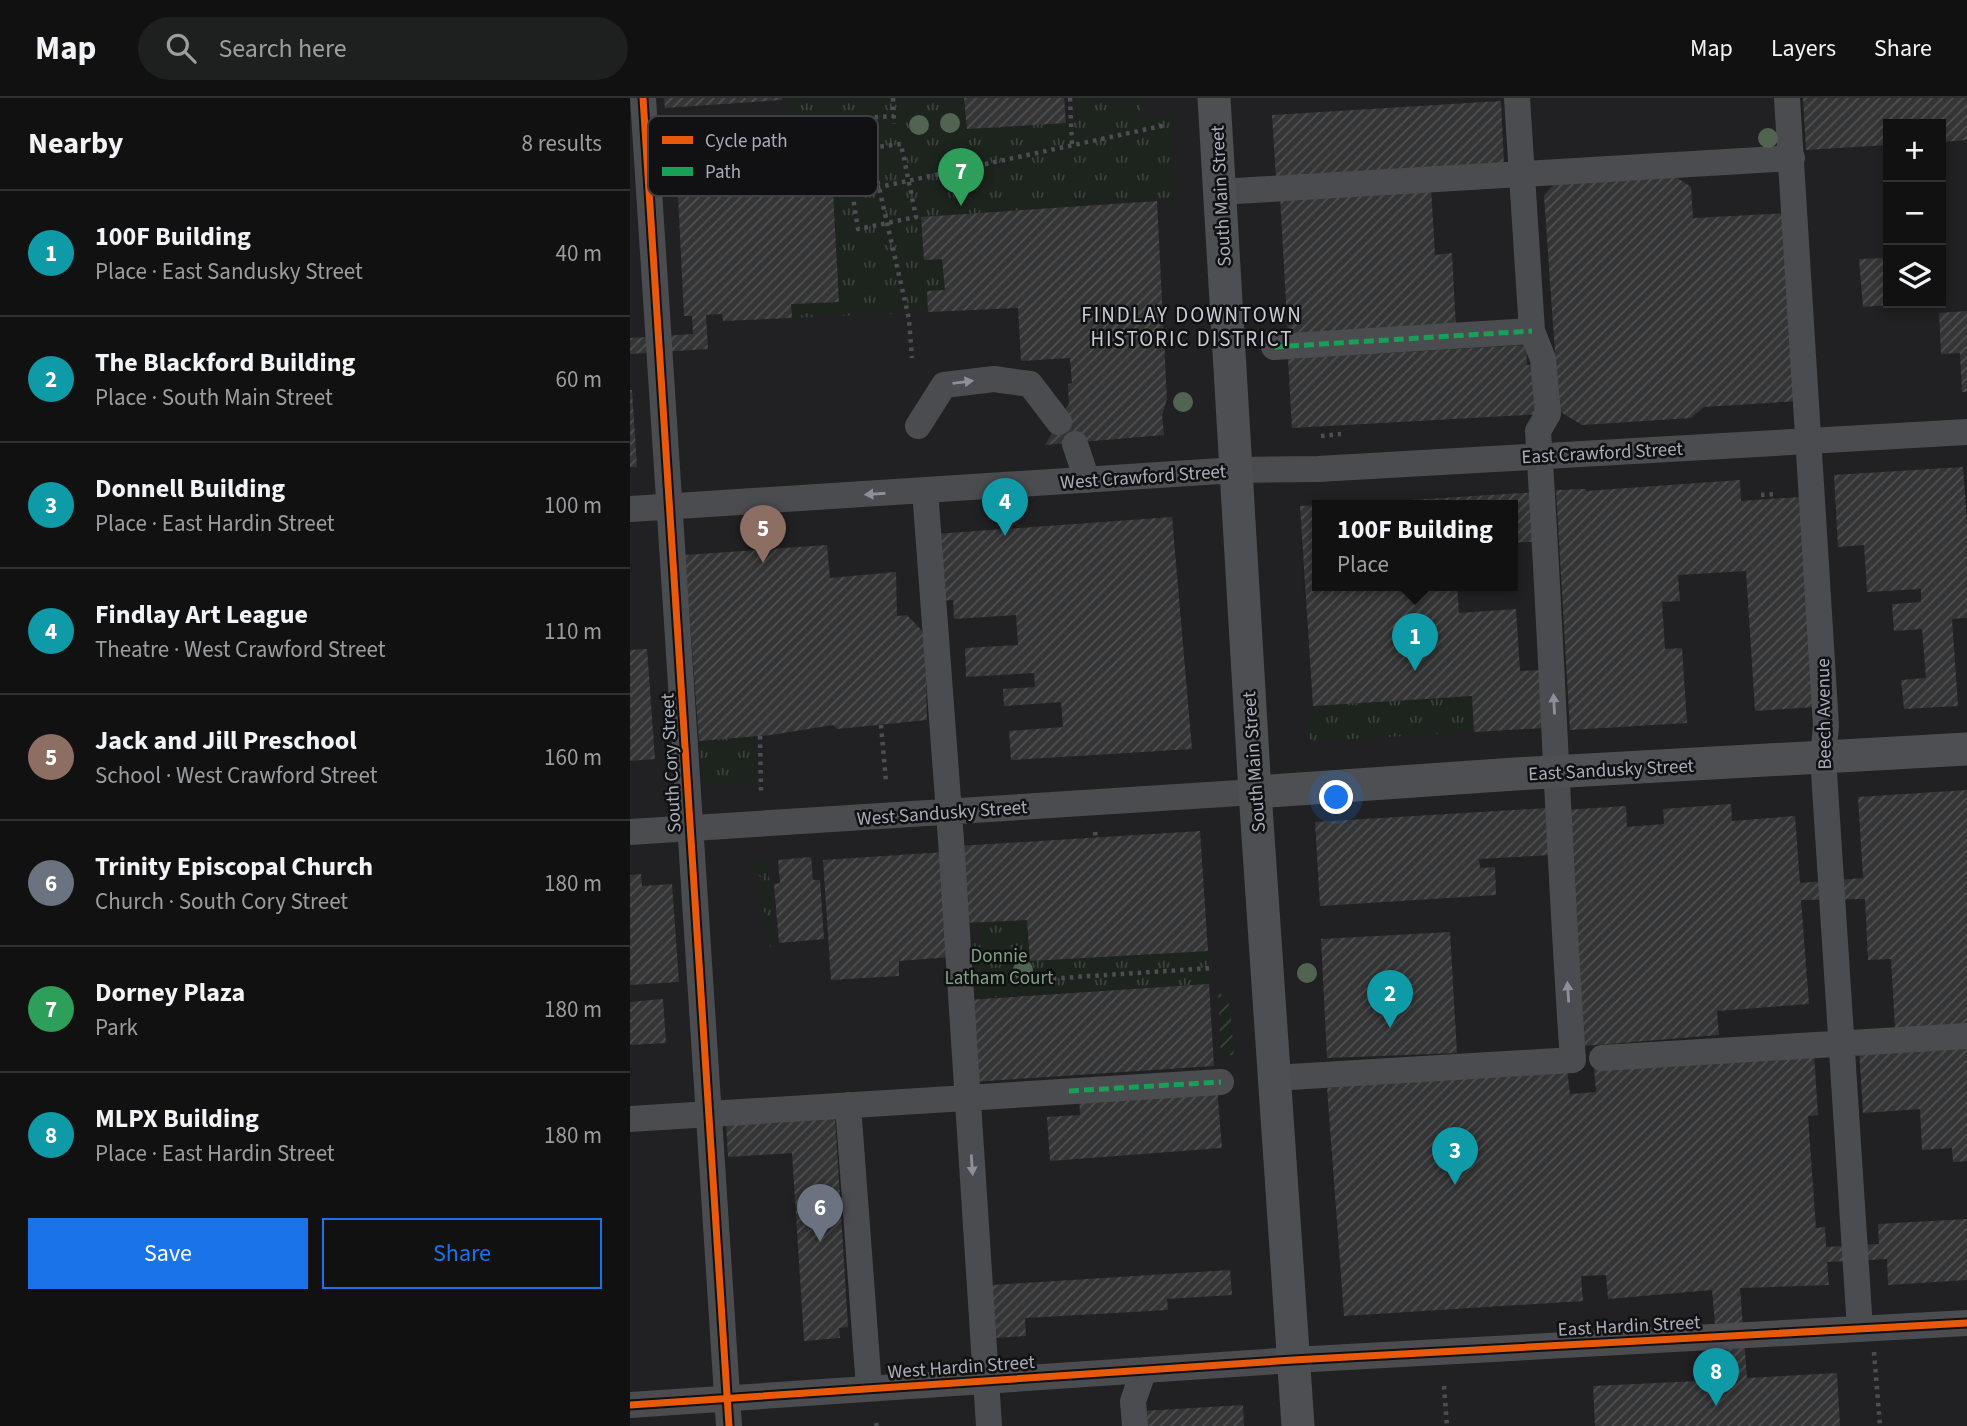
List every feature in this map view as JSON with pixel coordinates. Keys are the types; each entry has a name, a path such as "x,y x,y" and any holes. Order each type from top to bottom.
{"main road":[{"name":"South Main Street","path":"1214,98 1255,792 1298,1426"},
{"name":"East Sandusky Street","path":"1255,792 1967,749"}],"street":[{"name":"South Cory Street","path":"643,98 645,131 641,221 670,507 729,1426"},
{"path":"1274,1078 1573,1060 1562,904 1558,772 1538,431 1548,414 1543,359 1532,331 1517,98"},
{"name":"Beech Avenue","path":"1787,98 1826,726 1823,756 1840,1043 1867,1340"},
{"path":"1219,192 1792,158"},
{"path":"1274,347 1532,331"},
{"path":"918,426 944,385 993,379 1030,384 1059,422"},
{"name":"East Crawford Street","path":"1236,470 1318,469 1967,432"},
{"path":"1075,444 1087,480"},
{"name":"West Crawford Street","path":"630,509 1236,470"},
{"path":"925,490 989,1426"},
{"name":"West Sandusky Street","path":"630,832 1255,792"},
{"path":"1602,1058 1967,1037"},
{"path":"630,1119 1221,1082"},
{"path":"848,1105 869,1388"},
{"name":"East Hardin Street","path":"1293,1360 1867,1340 1967,1323"},
{"name":"West Hardin Street","path":"630,1405 669,1414 727,1398 1293,1360"},
{"path":"1135,1426 1133,1401 1143,1370"}],"path":[{"path":"892,98 894,124"},
{"path":"1070,98 1072,145"},
{"path":"878,117 894,116"},
{"path":"879,187 1166,125"},
{"path":"852,196 858,229 916,217 901,144 878,147"},
{"path":"878,183 909,318 912,358"},
{"path":"1321,436 1341,435"},
{"path":"1761,495 1769,497 1777,494"},
{"path":"881,725 886,782"},
{"path":"760,736 761,792"},
{"path":"960,984 1212,968"},
{"path":"1867,1340 1880,1426"},
{"path":"1444,1386 1447,1426"}],"shaded area":[{"path":"630,98 1967,98 1967,1426 630,1426"}],"green space":[{"path":"964,98 967,129 1075,122 1074,98 1141,98 1142,118 1172,116 1176,199 921,217 924,260 942,259 945,290 927,291 928,312 792,318 791,304 839,302 833,196 878,196 878,116 787,116 786,100"},
{"path":"1472,696 1474,732 1313,741 1309,738 1308,716 1313,706"},
{"path":"755,736 757,781 702,785 699,741"},
{"path":"766,861 774,946 770,947 769,930 762,921 767,914 759,907 766,897 756,889 763,879 748,865 748,862"},
{"name":"Donnie Latham Court","path":"1027,920 1030,961 1208,951 1209,984 967,999 963,943 980,942 979,923"},
{"path":"1218,990 1230,1006 1234,1055 1221,1055"}],"building":[{"path":"664,98 782,98 782,100 665,108"},
{"path":"964,98 1064,98 1066,123 967,129"},
{"path":"1803,98 1967,98 1967,140 1946,142 1946,119 1883,119 1883,145 1806,150"},
{"path":"1501,101 1504,164 1276,178 1272,115"},
{"path":"1667,171 1691,187 1693,218 1788,213 1799,401 1704,407 1691,418 1582,425 1559,411 1544,195 1559,179"},
{"path":"1431,187 1435,255 1452,253 1456,328 1288,338 1280,196"},
{"path":"678,196 833,196 839,302 791,304 792,318 723,321 722,314 706,315 708,349 630,354 630,338 693,334 692,316 684,316"},
{"path":"1157,201 1167,399 1162,415 1164,435 1045,445 1069,404 1068,384 1072,383 1070,358 1021,361 1018,308 928,312 927,291 945,290 942,259 924,260 921,217"},
{"path":"1883,258 1883,305 1863,307 1859,259"},
{"path":"1967,311 1967,392 1962,392 1960,353 1941,354 1939,313"},
{"path":"1526,345 1527,365 1539,365 1542,414 1292,428 1288,359"},
{"path":"632,390 637,467 630,467"},
{"path":"1963,467 1967,521 1967,618 1952,619 1958,706 1904,709 1901,680 1926,678 1922,629 1894,631 1892,604 1921,602 1921,589 1867,592 1864,545 1838,547 1834,475"},
{"path":"1740,480 1741,501 1800,497 1814,707 1755,711 1746,571 1678,575 1680,601 1662,602 1665,649 1682,648 1687,723 1570,730 1556,490 1586,491"},
{"path":"1540,492 1542,541 1518,543 1518,500 1411,500"},
{"path":"1312,505 1312,591 1457,591 1459,613 1516,609 1520,671 1541,670 1545,728 1474,732 1472,696 1313,706 1300,506"},
{"path":"1172,517 1192,749 1011,760 1009,731 1063,727 1061,702 1004,706 1003,689 1035,687 1034,673 966,677 965,648 1018,645 1016,615 954,619 953,600 940,601 936,534"},
{"path":"827,545 830,578 896,572 897,616 907,615 925,634 927,720 837,729 833,725 771,735 699,741 685,555"},
{"path":"647,649 655,759 630,761 630,650"},
{"path":"1967,790 1967,1024 1895,1028 1891,959 1868,960 1865,899 1801,900 1809,1004 1717,1011 1719,1035 1584,1046 1565,810 1626,806 1627,827 1664,824 1663,809 1731,804 1732,821 1795,816 1800,883 1863,878 1858,797"},
{"path":"1548,808 1551,855 1479,859 1480,868 1495,867 1496,895 1320,906 1315,822"},
{"path":"1200,831 1208,951 1030,961 1027,920 962,923 959,846"},
{"path":"945,852 952,957 899,961 899,976 831,980 823,860"},
{"path":"811,857 813,880 820,880 824,939 779,943 774,884 780,883 778,860"},
{"path":"641,874 642,886 672,884 679,982 630,985 630,875"},
{"path":"1450,932 1457,1053 1327,1058 1321,939"},
{"path":"1209,984 1214,1066 972,1082 967,1000"},
{"path":"663,999 666,1043 630,1045 630,1002"},
{"path":"1967,1044 1967,1161 1953,1162 1952,1148 1922,1150 1920,1109 1863,1113 1859,1051"},
{"path":"1814,1054 1818,1115 1808,1116 1816,1228 1825,1227 1826,1247 1879,1244 1878,1224 1967,1219 1967,1280 1888,1285 1887,1259 1827,1262 1829,1285 1740,1288 1747,1378 1837,1373 1840,1426 1595,1426 1593,1386 1720,1380 1712,1290 1608,1299 1606,1275 1581,1276 1583,1301 1344,1316 1327,1088 1567,1069 1570,1094 1596,1092 1594,1068"},
{"path":"1217,1087 1222,1148 1050,1161 1047,1117 1080,1115 1079,1095"},
{"path":"835,1116 848,1327 839,1328 840,1338 804,1341 792,1153 728,1157 726,1123"},
{"path":"1230,1270 1232,1295 1167,1299 1168,1310 1025,1318 1026,1336 995,1338 992,1285"},
{"path":"1243,1405 1244,1426 1144,1426 1143,1411"}],"marked path":[{"path":"1274,347 1532,331"},
{"path":"1069,1091 1221,1082"}],"cycle path":[{"path":"643,98 648,175"},
{"path":"649,196 729,1426"},
{"path":"630,1405 1293,1360 1967,1323"}],"place":[{"name":"Dorney Plaza","path":"961,206"},
{"name":"Findlay Art League","path":"1005,536"},
{"name":"Jack and Jill Preschool","path":"763,563"},
{"name":"100F Building","path":"1415,671"},
{"name":"The Blackford Building","path":"1390,1028"},
{"name":"Donnell Building","path":"1455,1185"},
{"name":"Trinity Episcopal Church","path":"820,1242"},
{"name":"MLPX Building","path":"1716,1406"}],"district":[{"name":"FINDLAY DOWNTOWN HISTORIC DISTRICT","path":"1192,327"}]}
